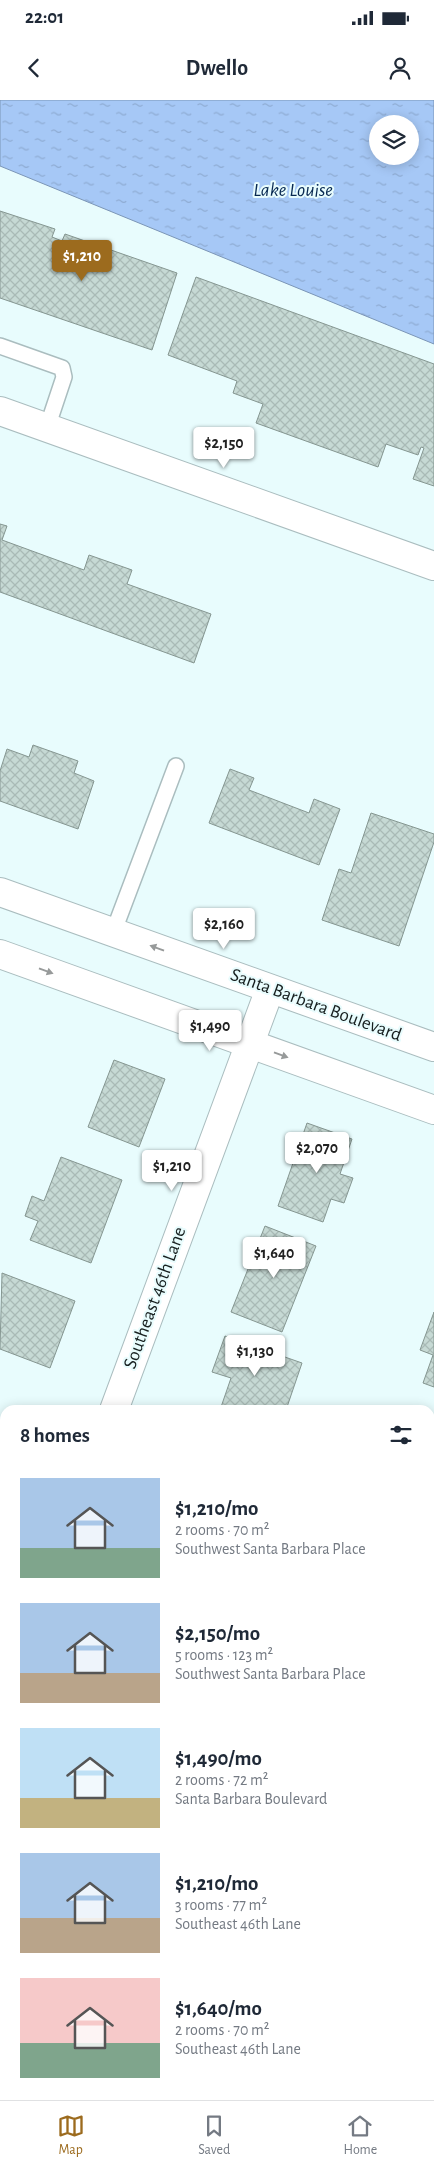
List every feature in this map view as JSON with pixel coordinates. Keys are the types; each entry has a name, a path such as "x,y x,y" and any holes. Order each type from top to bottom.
{"street":[{"path":"0,411 434,566"},
{"name":"Santa Barbara Boulevard","path":"0,892 434,1047"},
{"path":"0,954 434,1110"},
{"name":"Southeast 46th Lane","path":"116,1405 270,989"}],"lane":[{"path":"0,346 62,368 64,378 47,428"},
{"path":"114,933 176,766"}],"water":[{"name":"Lake Louise","path":"0,100 434,100 434,344 0,166"}],"building":[{"path":"0,211 55,229 52,237 62,241 65,234 177,273 152,350 0,298"},
{"path":"196,277 434,364 434,486 413,479 424,448 421,447 418,455 386,444 378,467 256,423 263,404 233,393 237,381 168,355"},
{"path":"0,524 7,526 2,540 84,570 89,555 132,570 127,584 211,614 194,663 0,592"},
{"path":"33,745 78,761 74,773 94,781 78,829 0,801 0,771 7,749 29,757"},
{"path":"230,769 254,778 249,790 309,813 314,799 340,809 319,865 209,823"},
{"path":"371,813 434,834 434,842 399,946 322,920 339,869 351,873"},
{"path":"114,1060 165,1079 139,1147 88,1127"},
{"path":"307,1123 352,1139 340,1174 353,1178 344,1203 331,1199 323,1222 278,1206"},
{"path":"61,1157 122,1180 91,1263 30,1240 38,1221 25,1216 32,1196 44,1201"},
{"path":"265,1226 316,1246 282,1332 231,1312"},
{"path":"2,1273 75,1301 50,1368 0,1349"},
{"path":"434,1312 434,1387 423,1383 433,1355 420,1350"},
{"path":"225,1336 302,1363 288,1405 222,1405 231,1378 212,1372"}]}
